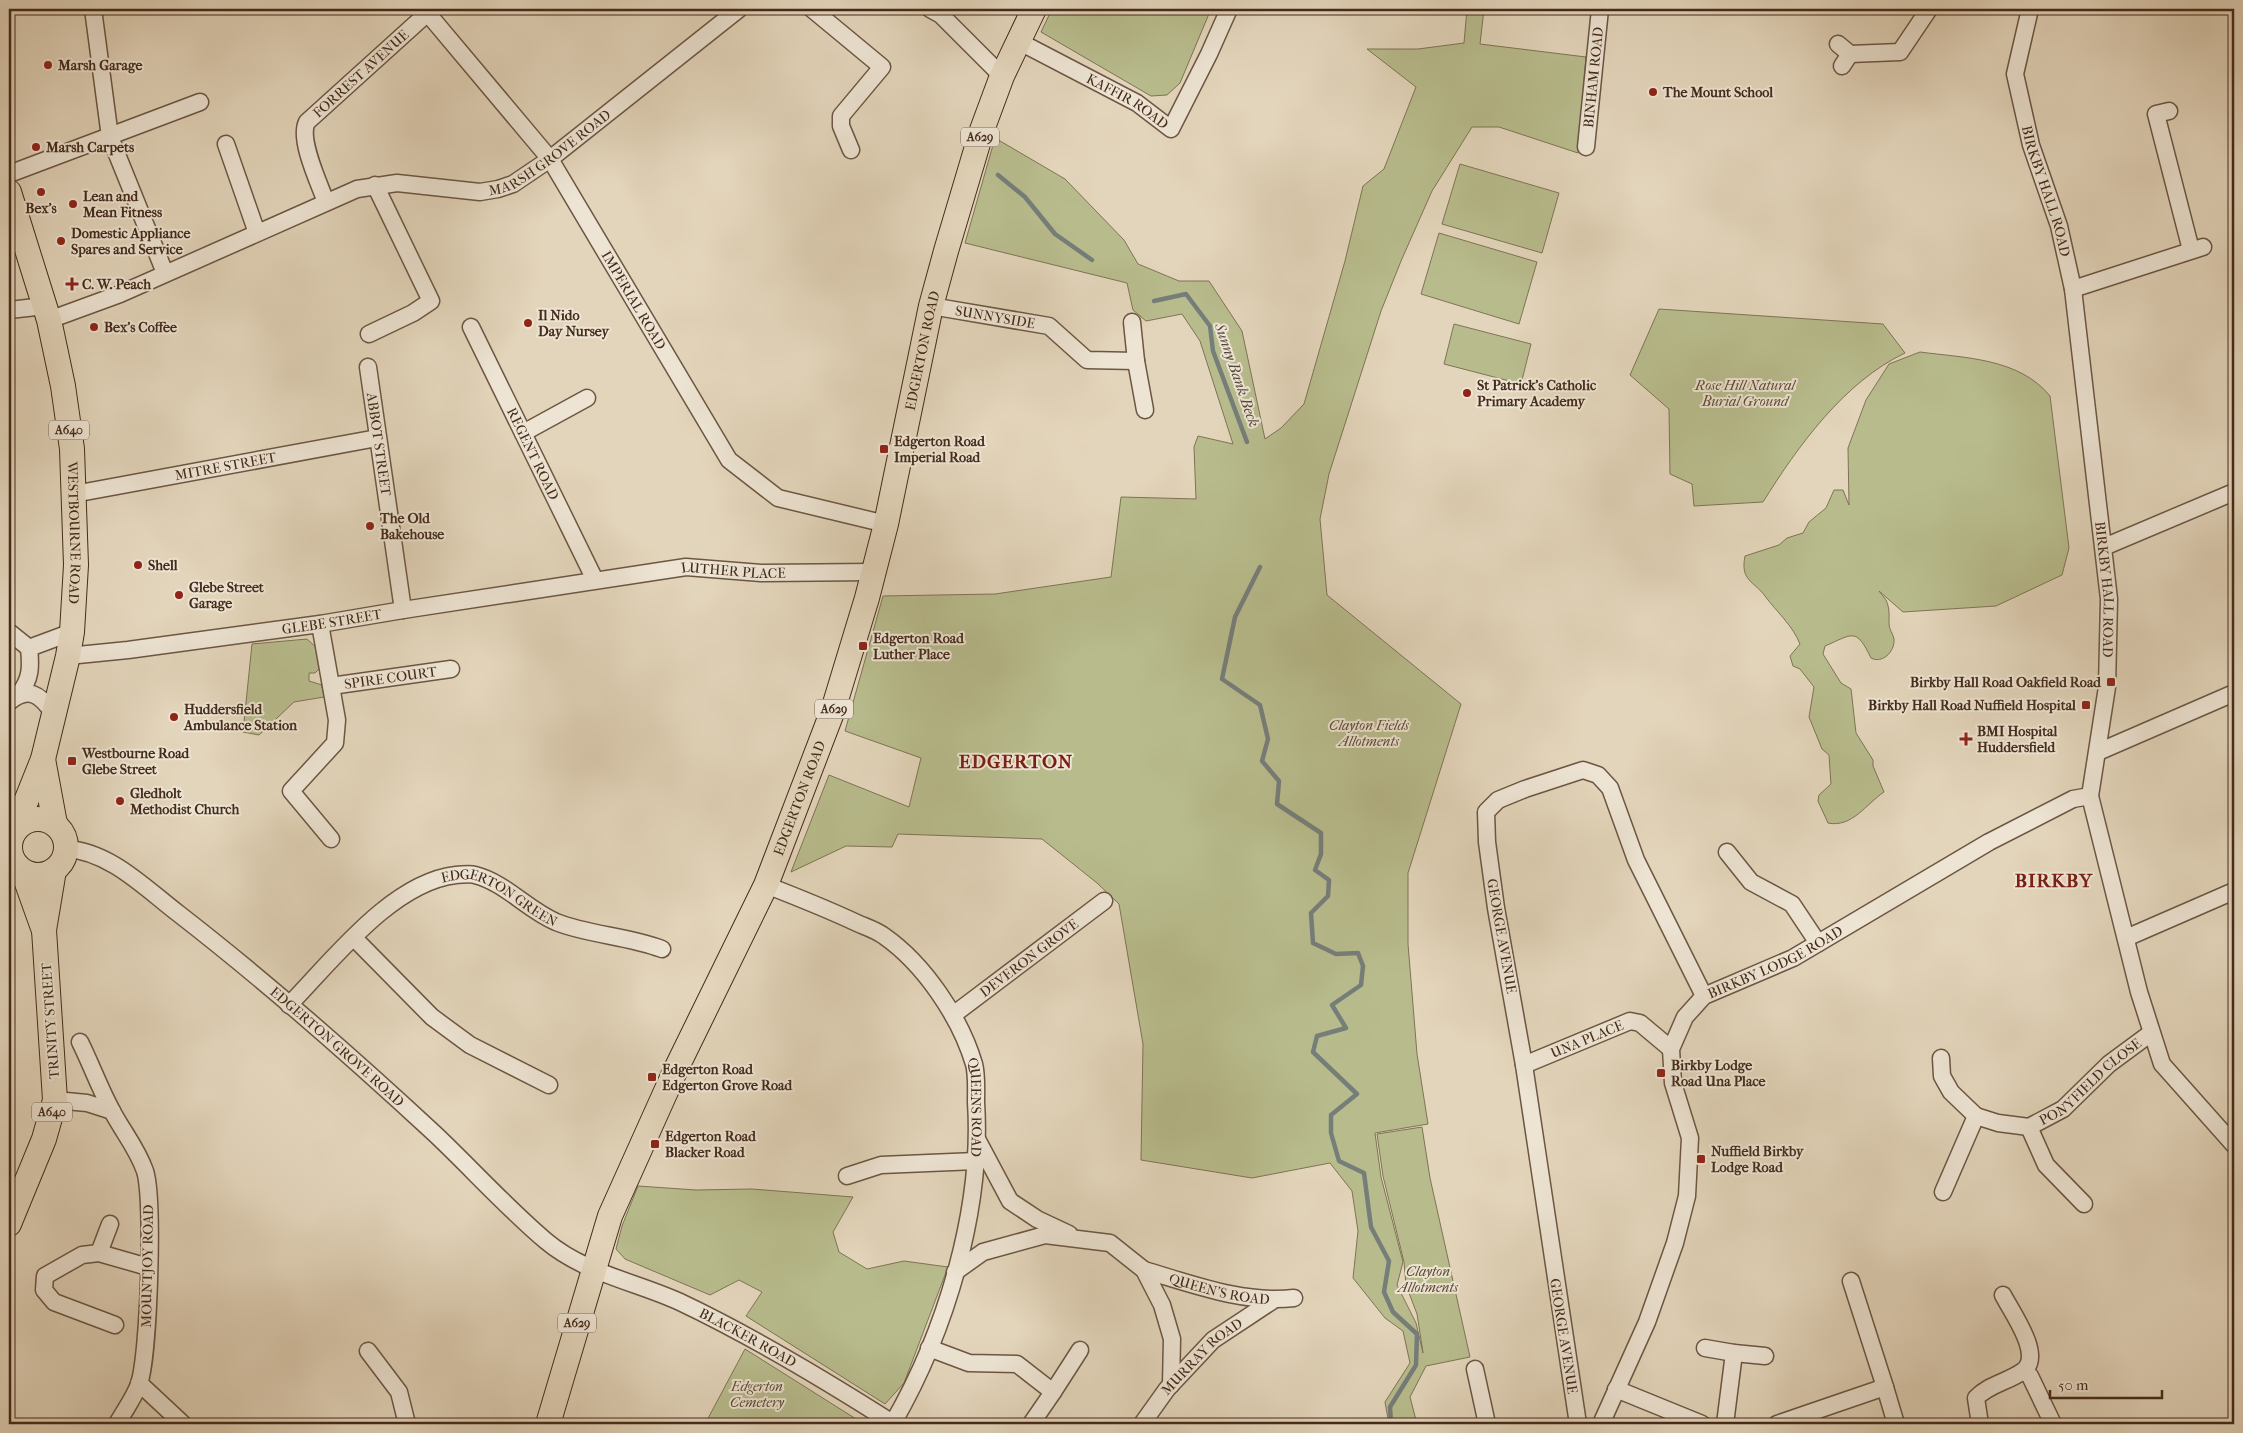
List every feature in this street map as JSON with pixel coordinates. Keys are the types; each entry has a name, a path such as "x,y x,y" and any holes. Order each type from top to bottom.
{"highway":[{"name":"A629","path":"1002,76 1034,9"},
{"name":"EDGERTON ROAD","path":"593,1269 610,1216 672,1078 766,885 833,710 874,572 886,524 931,306 982,130 1002,76"},
{"name":"WESTBOURNE ROAD","path":"9,192 47,312 63,386 72,448 76,565 72,632 44,759 11,836"},
{"name":"WESTBOURNE ROAD","path":"44,759 55,824"},
{"path":"11,836 22,823 38,818 55,824"},
{"name":"A640","path":"54,870 64,857 66,849 65,839 55,824"},
{"name":"A640","path":"11,836 11,858 23,872"},
{"path":"23,872 39,875 54,870"},
{"name":"TRINITY STREET","path":"9,1224 44,1139 55,1100 44,930 54,870"},
{"name":"TRINITY STREET","path":"23,872 44,930"},
{"name":"A629","path":"548,1424 593,1269"}],"street":[{"path":"93,9 110,137 165,273"},
{"name":"MARSH GROVE ROAD","path":"9,310 47,312 120,294 357,189 375,185 416,184 480,192 513,184 550,159 740,9"},
{"path":"812,9 882,67 841,116 841,126 851,150"},
{"path":"930,9 941,16 1002,76"},
{"name":"KAFFIR ROAD","path":"1018,41 1137,103 1171,128 1209,54 1229,9"},
{"name":"BINHAM ROAD","path":"1586,146 1600,9"},
{"path":"1843,54 1900,52 1929,9"},
{"name":"BIRKBY HALL ROAD","path":"2030,9 2015,74 2032,145 2059,226 2072,289 2095,498 2104,547 2109,599 2107,687 2090,796 2151,1033 2162,1064 2233,1140"},
{"name":"IMPERIAL ROAD","path":"428,10 550,159 729,460 778,498 886,524"},
{"name":"FORREST AVENUE","path":"326,202 305,142 303,129 307,122 428,10"},
{"path":"9,174 200,102"},
{"path":"2072,289 2197,248 2156,114"},
{"path":"226,144 257,233"},
{"path":"369,334 413,313 431,301 375,185"},
{"name":"SUNNYSIDE","path":"931,306 1049,326 1087,360 1136,361"},
{"path":"1132,322 1136,361 1146,410"},
{"name":"REGENT ROAD","path":"471,326 595,580"},
{"name":"ABBOT STREET","path":"368,366 403,610"},
{"path":"523,433 587,398"},
{"name":"MITRE STREET","path":"74,494 377,438"},
{"path":"2104,547 2234,492"},
{"name":"LUTHER PLACE","path":"595,580 686,567 761,573 874,572"},
{"name":"GLEBE STREET","path":"68,656 128,650 320,624 595,580"},
{"name":"SPIRE COURT","path":"320,624 337,720 335,743 291,791 331,840"},
{"path":"9,632 28,648 31,666 27,683 14,698"},
{"path":"28,648 72,632"},
{"name":"SPIRE COURT","path":"331,686 451,669"},
{"path":"14,698 33,693 44,700 53,713"},
{"path":"2098,752 2234,693"},
{"name":"GEORGE AVENUE","path":"1578,1424 1524,1065 1496,908 1487,842 1486,812 1498,800 1525,789 1583,770 1598,775 1610,788 1636,860 1704,996"},
{"name":"BIRKBY LODGE ROAD","path":"1601,1424 1647,1322 1676,1243 1687,1196 1690,1138 1673,1083 1671,1049 1685,1017 1704,996 1792,958 1989,842 2073,799 2090,796"},
{"name":"EDGERTON GROVE ROAD","path":"66,849 80,849 96,854 129,876 240,962 434,1134 547,1242 593,1269"},
{"path":"1727,852 1751,882 1792,904 1818,943"},
{"name":"EDGERTON GREEN","path":"289,1005 394,900 419,886 444,877 473,874 498,883 534,912 558,922 622,937 662,949"},
{"name":"QUEENS ROAD","path":"766,885 831,910 884,935 927,976 952,1015 974,1065 978,1141 970,1206 955,1272 929,1348 910,1392 893,1424"},
{"path":"2126,938 2234,890"},
{"name":"DEVERON GROVE","path":"952,1015 1104,900"},
{"path":"354,938 432,1017 470,1045 549,1085"},
{"name":"UNA PLACE","path":"1524,1065 1630,1022 1640,1023 1671,1049"},
{"name":"PONYFIELD CLOSE","path":"1941,1058 1942,1076 1951,1092 1976,1116 1998,1123 2029,1127 2063,1109 2109,1064 2151,1033"},
{"name":"MOUNTJOY ROAD","path":"80,1042 112,1111 127,1134 146,1173 148,1193 148,1267 144,1358 139,1384 117,1424"},
{"path":"55,1100 87,1103 112,1111"},
{"path":"1943,1192 1976,1116"},
{"name":"PONYFIELD CLOSE","path":"2029,1127 2046,1165 2084,1204"},
{"path":"978,1141 1010,1201 1037,1219 1077,1238"},
{"path":"847,1176 881,1165 976,1161"},
{"path":"99,1253 110,1224"},
{"path":"955,1272 983,1252 1045,1235 1110,1243 1144,1270 1162,1305 1172,1340 1171,1385"},
{"path":"115,1325 54,1302 44,1290 45,1276 82,1255 99,1253 148,1267"},
{"name":"BLACKER ROAD","path":"593,1269 679,1302 736,1331 893,1424"},
{"name":"QUEEN'S ROAD","path":"1144,1270 1219,1291 1272,1301 1294,1298"},
{"path":"1850,1281 1896,1424"},
{"path":"1980,1424 1976,1398 1984,1390 2024,1370 2031,1361 2030,1348 2003,1295"},
{"name":"MURRAY ROAD","path":"1142,1424 1171,1385 1213,1340 1272,1301"},
{"path":"929,1348 969,1364 1017,1364 1053,1392"},
{"path":"1705,1348 1765,1356"},
{"path":"368,1350 399,1392 407,1424"},
{"path":"1031,1424 1080,1350"},
{"path":"1725,1424 1734,1353"},
{"path":"1475,1369 1487,1424"},
{"path":"2024,1370 2030,1376 2053,1424"},
{"path":"139,1384 183,1424"},
{"path":"1778,1424 1885,1387"},
{"path":"1616,1389 1702,1424"}],"green space":[{"path":"1052,9 1211,9 1180,83 1167,95 1151,96 1041,32"},
{"path":"1467,9 1484,9 1480,44 1586,57 1578,153 1499,127 1472,127 1432,191 1381,311 1329,474 1320,519 1327,595 1461,704 1408,873 1408,944 1417,1054 1428,1124 1375,1133 1381,1177 1403,1262 1397,1285 1416,1323 1423,1353 1417,1314 1406,1285 1404,1262 1383,1176 1377,1134 1422,1127 1430,1178 1470,1357 1426,1366 1410,1397 1417,1424 1389,1424 1385,1402 1410,1363 1403,1331 1385,1318 1353,1278 1358,1231 1352,1191 1330,1163 1252,1178 1141,1160 1143,1044 1119,904 1097,883 1042,839 898,834 892,847 846,846 791,872 829,775 909,807 921,758 845,731 883,596 995,594 1111,577 1121,497 1196,499 1194,447 1198,436 1233,444 1200,341 1182,314 1146,321 1133,310 1127,283 965,243 995,138 1065,179 1124,240 1138,264 1179,281 1209,281 1242,331 1265,439 1281,428 1304,404 1345,261 1363,186 1384,169 1416,87 1367,49 1418,49 1464,43"},
{"path":"1460,164 1559,193 1542,253 1442,224"},
{"path":"1439,233 1537,262 1519,324 1421,294"},
{"name":"Rose Hill Natural Burial Ground","path":"1659,309 1883,324 1905,353 1883,365 1842,398 1824,417 1791,459 1763,502 1694,506 1692,484 1670,474 1669,409 1630,375"},
{"path":"1454,324 1531,344 1521,384 1444,364"},
{"path":"1920,352 1973,359 2007,367 2037,383 2050,396 2069,548 2062,575 1996,606 1903,612 1879,591 1887,603 1889,626 1894,639 1890,652 1883,658 1871,658 1861,641 1853,636 1842,638 1825,646 1823,654 1841,683 1851,689 1856,733 1873,760 1873,766 1884,792 1852,819 1837,824 1828,823 1818,801 1819,795 1831,784 1829,755 1822,749 1809,717 1814,687 1800,669 1793,666 1790,656 1800,644 1797,637 1761,591 1746,576 1744,571 1745,556 1779,545 1787,538 1803,533 1809,522 1826,508 1834,490 1843,490 1849,505 1848,448 1866,400 1889,364"},
{"path":"307,639 319,650 320,668 315,673 309,673 309,681 322,685 324,697 294,702 259,735 243,732 252,644"},
{"path":"638,1186 696,1190 752,1189 853,1197 833,1232 839,1252 867,1269 904,1261 948,1267 904,1383 885,1404 746,1316 762,1292 739,1280 710,1295 625,1259 616,1249 622,1226"},
{"name":"Edgerton Cemetery","path":"745,1349 864,1424 705,1424"}],"waterway":[{"name":"Sunny Bank Beck","path":"998,175 1025,197 1055,234 1092,260"},
{"name":"Sunny Bank Beck","path":"1154,301 1186,294 1210,326 1213,351 1247,442"},
{"path":"1260,567 1235,617 1222,679 1260,705 1268,739 1262,761 1279,781 1277,804 1321,833 1321,854 1315,870 1329,880 1328,896 1311,913 1313,943 1336,954 1358,953 1363,966 1361,985 1332,1005 1346,1028 1317,1036 1313,1052 1357,1094 1331,1115 1331,1133 1339,1161 1364,1173 1371,1227 1389,1261 1384,1292 1393,1312 1417,1334 1416,1365 1390,1407 1391,1424"}],"place":[{"name":"Marsh Garage","path":"48,65"},
{"name":"The Mount School","path":"1653,92"},
{"name":"Marsh Carpets","path":"36,147"},
{"name":"Bex's","path":"41,192"},
{"name":"Lean and Mean Fitness","path":"73,204"},
{"name":"Domestic Appliance Spares and Service","path":"61,241"},
{"name":"C. W. Peach","path":"72,284"},
{"name":"Il Nido Day Nursey","path":"528,323"},
{"name":"Bex's Coffee","path":"94,327"},
{"name":"St Patrick's Catholic Primary Academy","path":"1467,393"},
{"name":"Edgerton Road Imperial Road","path":"884,449"},
{"name":"The Old Bakehouse","path":"370,526"},
{"name":"Shell","path":"138,565"},
{"name":"Glebe Street Garage","path":"179,595"},
{"name":"Edgerton Road Luther Place","path":"863,646"},
{"name":"Birkby Hall Road Oakfield Road","path":"2111,682"},
{"name":"Birkby Hall Road Nuffield Hospital","path":"2086,705"},
{"name":"Huddersfield Ambulance Station","path":"174,717"},
{"name":"BMI Hospital Huddersfield","path":"1966,739"},
{"name":"Westbourne Road Glebe Street","path":"72,761"},
{"name":"Gledholt Methodist Church","path":"120,801"},
{"name":"Birkby Lodge Road Una Place","path":"1661,1073"},
{"name":"Edgerton Road Edgerton Grove Road","path":"652,1077"},
{"name":"Edgerton Road Blacker Road","path":"655,1144"},
{"name":"Nuffield Birkby Lodge Road","path":"1701,1159"}],"district":[{"name":"EDGERTON","path":"1016,761"},
{"name":"BIRKBY","path":"2054,880"}],"park label":[{"name":"Clayton Fields Allotments","path":"1369,734"},
{"name":"Clayton Allotments","path":"1428,1279"}]}
